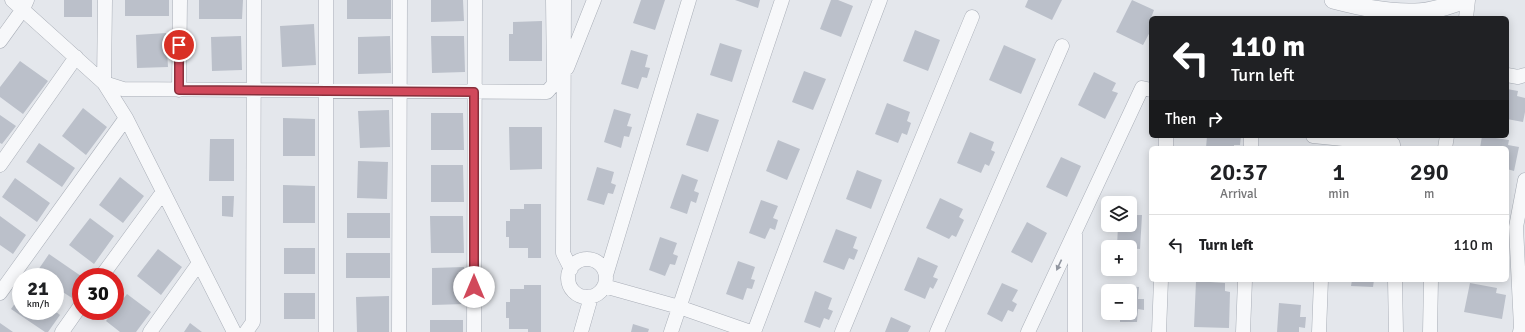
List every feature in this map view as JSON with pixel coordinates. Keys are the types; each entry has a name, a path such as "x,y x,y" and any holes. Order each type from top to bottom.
{"street":[{"path":"12,0 25,5 76,58 104,83 126,118 234,332"},
{"path":"104,83 105,0"},
{"path":"179,90 180,0"},
{"path":"246,332 253,322 254,0"},
{"path":"326,0 326,332"},
{"path":"399,332 400,0"},
{"path":"474,332 475,0"},
{"path":"104,83 123,89 547,92 554,84 553,0"},
{"path":"564,0 563,253 570,269 570,287 579,295 591,297 597,294 605,280 689,0"},
{"path":"564,76 594,0"},
{"path":"671,332 782,0"},
{"path":"754,332 880,0"},
{"path":"1333,0 1366,9 1416,12 1437,9 1467,0 1466,16"},
{"path":"0,40 25,5"},
{"path":"842,332 972,17"},
{"path":"937,332 1062,46"},
{"path":"0,166 76,58"},
{"path":"1509,75 1518,77 1525,75"},
{"path":"1028,332 1142,88 1149,90"},
{"path":"0,293 126,118"},
{"path":"1333,138 1393,144 1393,146"},
{"path":"1520,332 1516,227 1525,180"},
{"path":"108,268 163,192"},
{"path":"1075,230 1075,332"},
{"path":"570,269 579,261 590,260 600,264 605,280"},
{"path":"150,332 199,263"},
{"path":"605,280 751,332"},
{"path":"1159,332 1160,282"},
{"path":"1243,332 1246,282"},
{"path":"1319,332 1321,282"},
{"path":"1395,282 1396,332"},
{"path":"1430,332 1431,282"},
{"path":"581,332 591,297"},
{"path":"62,332 72,318"}],"building":[{"path":"64,0 92,0 92,17 64,17"},
{"path":"125,0 169,0 169,16 125,16"},
{"path":"199,0 243,0 242,19 199,19"},
{"path":"347,0 391,0 391,19 347,19"},
{"path":"431,0 463,0 464,21 431,22"},
{"path":"641,0 665,0 655,30 633,23"},
{"path":"735,0 760,0 758,8"},
{"path":"831,0 838,0 853,6 841,37 820,29"},
{"path":"1028,0 1062,0 1052,20 1025,7"},
{"path":"1132,0 1154,10 1152,16 1149,16 1149,34 1143,45 1116,32"},
{"path":"542,21 542,61 509,61 509,34 513,34 513,22"},
{"path":"314,24 316,65 282,67 280,26"},
{"path":"915,30 940,40 928,71 903,61"},
{"path":"166,33 168,67 137,68 136,35"},
{"path":"241,36 242,70 212,71 211,37"},
{"path":"390,36 391,73 358,74 358,37"},
{"path":"431,36 464,36 465,72 432,73"},
{"path":"720,43 742,50 732,82 710,75"},
{"path":"1004,45 1036,59 1021,94 989,80"},
{"path":"631,50 648,55 645,67 650,68 647,78 642,77 638,89 621,84"},
{"path":"20,61 48,81 23,114 0,97 0,87"},
{"path":"804,71 826,79 813,110 792,102"},
{"path":"1094,72 1116,83 1112,91 1118,93 1105,119 1078,105"},
{"path":"1509,89 1518,91 1517,96 1525,98 1523,122 1509,119"},
{"path":"887,103 910,112 907,121 911,123 907,135 902,133 898,143 875,134"},
{"path":"83,108 107,127 86,155 62,136"},
{"path":"614,109 631,114 627,126 632,127 629,137 624,136 621,148 604,142"},
{"path":"389,110 390,147 360,148 358,111"},
{"path":"431,113 463,113 464,150 431,150"},
{"path":"697,113 719,120 708,152 686,145"},
{"path":"0,115 16,126 2,144 0,143"},
{"path":"283,118 315,119 315,156 283,156"},
{"path":"509,127 542,127 542,169 510,170"},
{"path":"970,132 994,142 991,150 995,152 989,166 985,164 981,173 957,163"},
{"path":"1207,138 1241,138 1240,145 1206,146"},
{"path":"1482,138 1496,138 1509,140 1508,145 1519,147 1514,171 1509,170 1509,146 1480,146"},
{"path":"210,139 234,139 234,181 209,181"},
{"path":"778,140 800,149 787,180 766,171"},
{"path":"39,143 75,168 62,187 26,162"},
{"path":"1061,157 1081,166 1067,197 1046,187"},
{"path":"358,161 388,162 387,199 357,198"},
{"path":"431,165 463,165 464,202 431,202"},
{"path":"597,167 614,172 611,183 616,185 613,194 608,193 604,205 587,200"},
{"path":"857,170 882,180 871,209 846,199"},
{"path":"682,174 698,180 694,191 699,193 696,203 691,201 687,214 670,208"},
{"path":"120,177 144,196 123,223 99,205"},
{"path":"15,178 50,203 37,222 2,197"},
{"path":"283,185 315,186 315,223 283,223"},
{"path":"222,196 234,196 233,217 222,216"},
{"path":"940,198 963,209 959,217 964,220 956,237 952,235 949,239 926,228"},
{"path":"761,200 778,206 773,218 778,220 775,230 770,228 765,239 749,233"},
{"path":"524,204 541,204 541,258 528,258 528,248 509,248 509,237 506,237 506,221 510,221 510,209 524,209"},
{"path":"347,213 390,213 390,238 347,238"},
{"path":"1137,215 1142,215 1140,249 1137,249 1137,240 1117,240 1118,232 1137,232"},
{"path":"0,216 26,235 13,254 0,245"},
{"path":"430,216 463,216 464,253 431,253"},
{"path":"90,218 114,236 94,264 69,245"},
{"path":"1027,222 1047,233 1032,263 1011,252"},
{"path":"836,229 857,237 853,248 858,250 854,260 849,258 844,270 823,262"},
{"path":"660,237 677,243 673,254 678,256 675,265 670,264 665,276 649,270"},
{"path":"284,248 315,248 315,274 284,274"},
{"path":"158,249 182,267 161,295 137,276"},
{"path":"346,253 390,253 390,278 346,278"},
{"path":"49,254 72,270 72,298 64,293 64,268 39,268"},
{"path":"918,257 938,266 933,277 938,279 933,289 930,287 925,299 904,290"},
{"path":"738,261 755,267 751,279 755,280 752,289 747,288 743,300 726,294"},
{"path":"464,267 465,304 432,305 432,268"},
{"path":"1196,282 1225,283 1225,291 1230,292 1229,328 1194,327"},
{"path":"1352,282 1374,282 1373,287 1351,286"},
{"path":"1002,283 1018,290 1012,301 1017,304 1013,312 1008,310 1002,322 987,314"},
{"path":"1470,283 1497,288 1496,293 1506,295 1502,319 1464,312"},
{"path":"524,285 541,285 541,332 528,332 528,329 509,329 509,318 506,318 506,302 510,302 510,289 524,289"},
{"path":"1137,287 1139,287 1138,299 1144,299 1144,310 1138,309 1137,322 1120,322 1120,320 1137,320"},
{"path":"815,291 832,298 828,309 833,311 829,320 824,318 820,328 804,322"},
{"path":"284,293 315,293 315,319 284,319"},
{"path":"127,294 151,312 136,332 120,332 106,321 124,320 124,298"},
{"path":"389,296 389,332 357,332 356,297"},
{"path":"1279,303 1301,305 1300,317 1306,317 1305,328 1299,327 1299,332 1277,332"},
{"path":"891,317 911,326 908,332 885,332"},
{"path":"27,320 56,320 48,332 45,332"},
{"path":"430,320 463,320 463,332 430,332"},
{"path":"0,323 13,332 0,332"},
{"path":"190,323 202,332 184,332"},
{"path":"633,324 649,329 648,332 631,332"}],"route":[{"path":"179,45 179,90 474,92 474,287"}]}
